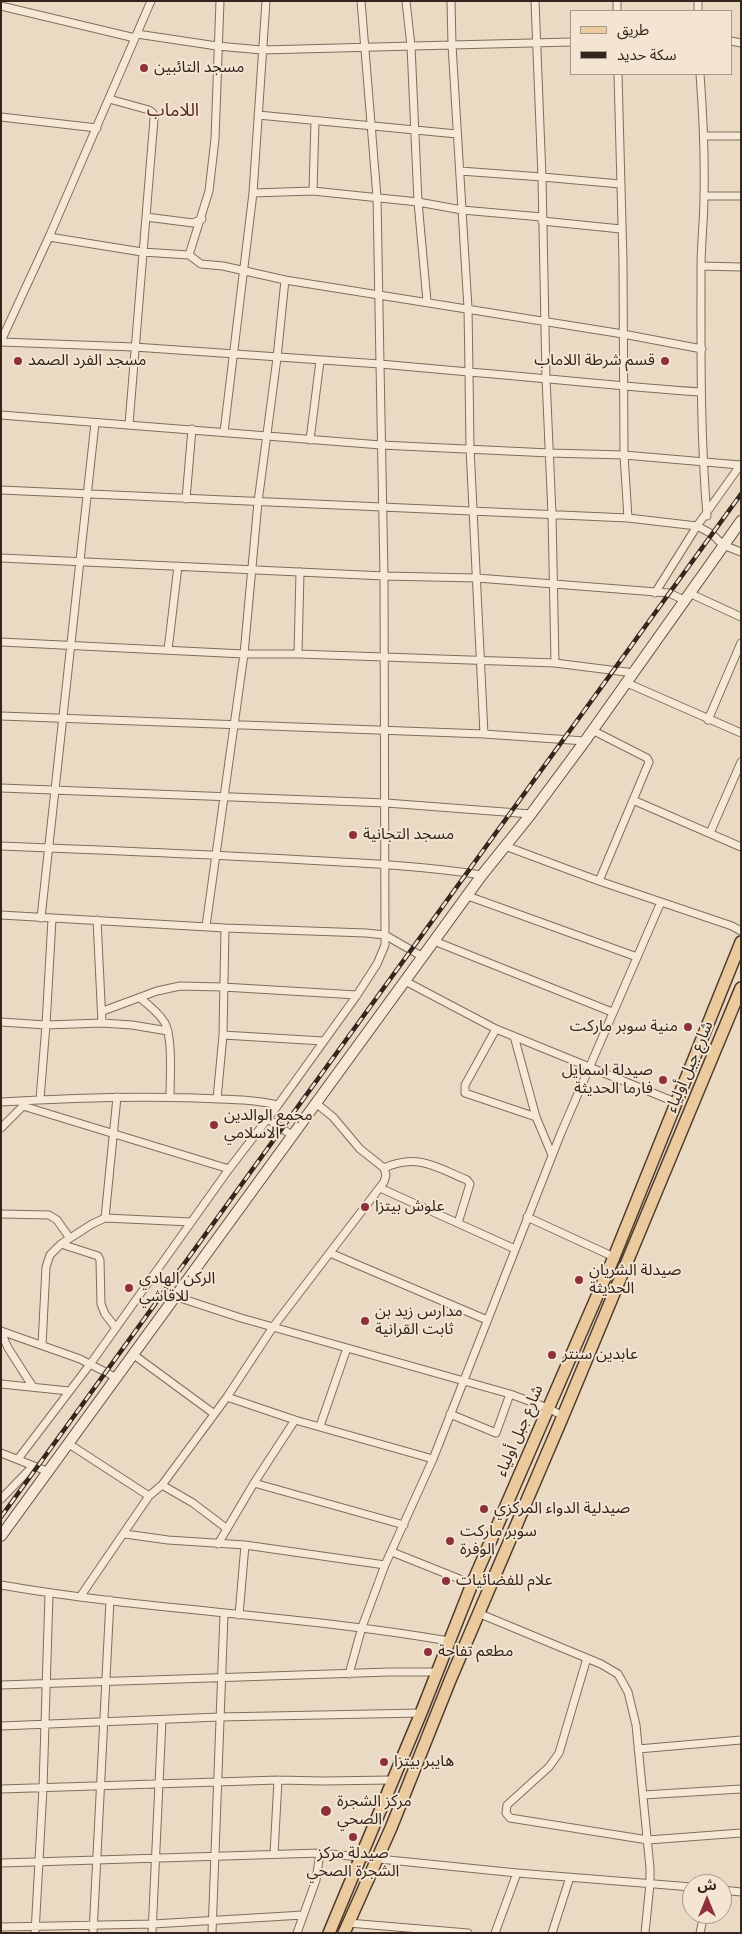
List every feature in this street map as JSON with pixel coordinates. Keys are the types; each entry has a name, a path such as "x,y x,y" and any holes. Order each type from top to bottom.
{"main road":[{"name":"شارع جبل أولياء","path":"329,1933 472,1584 614,1257 741,942"},
{"name":"شارع جبل أولياء","path":"346,1928 391,1828 478,1613 563,1416 741,988"}],"street":[{"path":"151,1 97,128 1,342 134,348 380,364 546,378 624,387 700,392"},
{"path":"189,256 202,219 209,191 213,162 220,1"},
{"path":"224,432 253,193 266,1"},
{"path":"18,1459 91,1363 229,1169 268,1119 357,995 383,954 385,945 384,864 386,803 383,731 385,657 377,197 361,1"},
{"path":"406,1 411,46 418,202 427,301"},
{"path":"451,1 468,308 470,448 484,734"},
{"path":"535,1 542,177 544,320 552,514 555,664"},
{"path":"1,6 136,36 262,50 570,42"},
{"path":"618,75 623,260 624,455 628,518"},
{"path":"700,75 704,136 704,196 701,266 702,349 700,392 702,463 707,516"},
{"path":"109,99 148,110 153,113 154,119 129,424"},
{"path":"258,115 415,132 457,134"},
{"path":"1,116 97,128"},
{"path":"313,191 315,121"},
{"path":"704,136 741,136"},
{"path":"460,171 620,184"},
{"path":"253,193 313,191 377,197 462,210 621,229"},
{"path":"704,196 741,196"},
{"path":"146,217 193,223 202,219"},
{"path":"49,237 142,252 189,256 201,264 285,280 544,320 702,349"},
{"path":"701,266 741,267"},
{"path":"206,926 244,654 258,502 278,358 285,280"},
{"path":"310,440 320,361"},
{"path":"1,415 96,423 192,428 310,440 550,453 624,455 741,465"},
{"path":"41,918 96,423"},
{"path":"186,498 192,428"},
{"path":"655,593 698,526 707,516 741,465"},
{"path":"1,490 628,518 698,526 712,534 724,545 741,552"},
{"path":"1,1536 177,1297 482,875 531,814 627,683 741,521"},
{"path":"1,558 384,576 477,578 669,593 687,596 741,616"},
{"path":"168,650 178,566"},
{"path":"298,654 300,572"},
{"path":"1,642 244,654 298,654 555,664 634,673"},
{"path":"708,720 741,643"},
{"path":"733,661 741,664"},
{"path":"627,683 741,734"},
{"path":"1,716 62,720 234,724 484,734 585,740"},
{"path":"592,730 649,760 599,881"},
{"path":"710,832 741,762"},
{"path":"1,788 386,803 531,814"},
{"path":"633,800 741,847"},
{"path":"1,846 215,854 384,864 443,869 482,875"},
{"path":"505,846 599,881 732,926 741,931"},
{"path":"468,896 637,957"},
{"path":"350,1674 362,1627 385,1565 433,1459 552,1155 661,902"},
{"path":"1,915 385,935 423,957"},
{"path":"40,1099 52,919"},
{"path":"97,920 102,1023"},
{"path":"217,1099 223,1035 226,928"},
{"path":"434,941 612,1012"},
{"path":"405,981 496,1029 675,1102"},
{"path":"102,1010 157,991 180,986 357,995"},
{"path":"140,998 159,1014 168,1031 170,1097"},
{"path":"1,1022 46,1024 102,1023 132,1025 168,1031"},
{"path":"496,1029 465,1085 465,1093 536,1117"},
{"path":"223,1035 323,1041"},
{"path":"514,1036 536,1117 552,1155"},
{"path":"105,1218 117,1097"},
{"path":"1,1128 26,1103 40,1099 170,1097 266,1102 278,1105"},
{"path":"1,1102 26,1103 114,1134 229,1169"},
{"path":"80,1597 125,1534 149,1496 162,1484 213,1413 227,1397 272,1328 380,1188 386,1175 384,1168 360,1149 333,1117 317,1104"},
{"path":"268,1119 294,1136"},
{"path":"384,1168 400,1161 418,1161 467,1180 470,1184 469,1190 458,1223"},
{"path":"380,1188 515,1249"},
{"path":"1,1214 49,1215 58,1220 69,1237"},
{"path":"527,1217 614,1257"},
{"path":"42,1345 46,1267 50,1255 60,1244 69,1237 105,1218 191,1222"},
{"path":"60,1244 98,1256 100,1260 102,1309 116,1328"},
{"path":"330,1253 487,1320"},
{"path":"177,1297 272,1328 510,1394 548,1408 563,1416"},
{"path":"1,1332 91,1363 117,1378"},
{"path":"1,1332 8,1348 33,1388"},
{"path":"320,1426 347,1348"},
{"path":"134,1354 213,1413"},
{"path":"1,1384 69,1391"},
{"path":"450,1414 496,1433 510,1394"},
{"path":"227,1397 295,1420 433,1459"},
{"path":"218,1544 226,1528 295,1420"},
{"path":"69,1444 149,1496"},
{"path":"1,1453 49,1472"},
{"path":"1,1499 33,1466"},
{"path":"254,1483 404,1526"},
{"path":"162,1484 193,1503 226,1528"},
{"path":"125,1534 168,1540 245,1545 385,1565"},
{"path":"239,1615 245,1545"},
{"path":"392,1552 472,1584"},
{"path":"1,1585 49,1594 224,1614 362,1627 449,1641"},
{"path":"35,1929 43,1788 49,1594"},
{"path":"93,1933 110,1600"},
{"path":"478,1613 601,1664 618,1674 628,1692 636,1725 648,1840 650,1884 645,1933"},
{"path":"212,1933 216,1783 224,1614"},
{"path":"587,1658 559,1752 549,1767 507,1805 506,1813 510,1818 648,1840 741,1833"},
{"path":"1,1685 436,1672"},
{"path":"1,1726 220,1717 420,1713"},
{"path":"152,1933 162,1720"},
{"path":"638,1749 741,1740"},
{"path":"274,1854 278,1780"},
{"path":"1,1789 278,1780 392,1780"},
{"path":"642,1795 741,1789"},
{"path":"297,1933 316,1880 320,1853"},
{"path":"1,1863 320,1853 518,1873 682,1886"},
{"path":"495,1933 518,1873"},
{"path":"552,1933 570,1877"},
{"path":"1,1927 35,1929 94,1924 153,1924 303,1915"},
{"path":"346,1928 468,1933"}],"railway":[{"path":"1,1517 741,494"}],"place":[{"name":"مسجد التائبين","path":"144,68"},
{"name":"مسجد الفرد الصمد","path":"18,361"},
{"name":"قسم شرطة اللاماب","path":"665,361"},
{"name":"مسجد التجانية","path":"353,835"},
{"name":"منية سوبر ماركت","path":"688,1027"},
{"name":"صيدلة اسمايل فارما الحديثة","path":"663,1080"},
{"name":"مجمع الوالدين الاسلامي","path":"214,1125"},
{"name":"علوش بيتزا","path":"365,1207"},
{"name":"صيدلة الشريان الحديثة","path":"579,1280"},
{"name":"الركن الهادي للاقاشي","path":"129,1288"},
{"name":"مدارس زيد بن ثابت القرانية","path":"365,1321"},
{"name":"عابدين سنتر","path":"552,1355"},
{"name":"صيدلية الدواء المركزي","path":"484,1509"},
{"name":"سوبر ماركت الوفرة","path":"450,1541"},
{"name":"علام للفضائيات","path":"446,1581"},
{"name":"مطعم تفاحة","path":"428,1652"},
{"name":"هايبر بيتزا","path":"384,1762"},
{"name":"مركز الشجرة الصحي","path":"326,1811"},
{"name":"صيدلة مركز الشجرة الصحي","path":"353,1837"}],"district":[{"name":"اللاماب","path":"173,111"}]}
